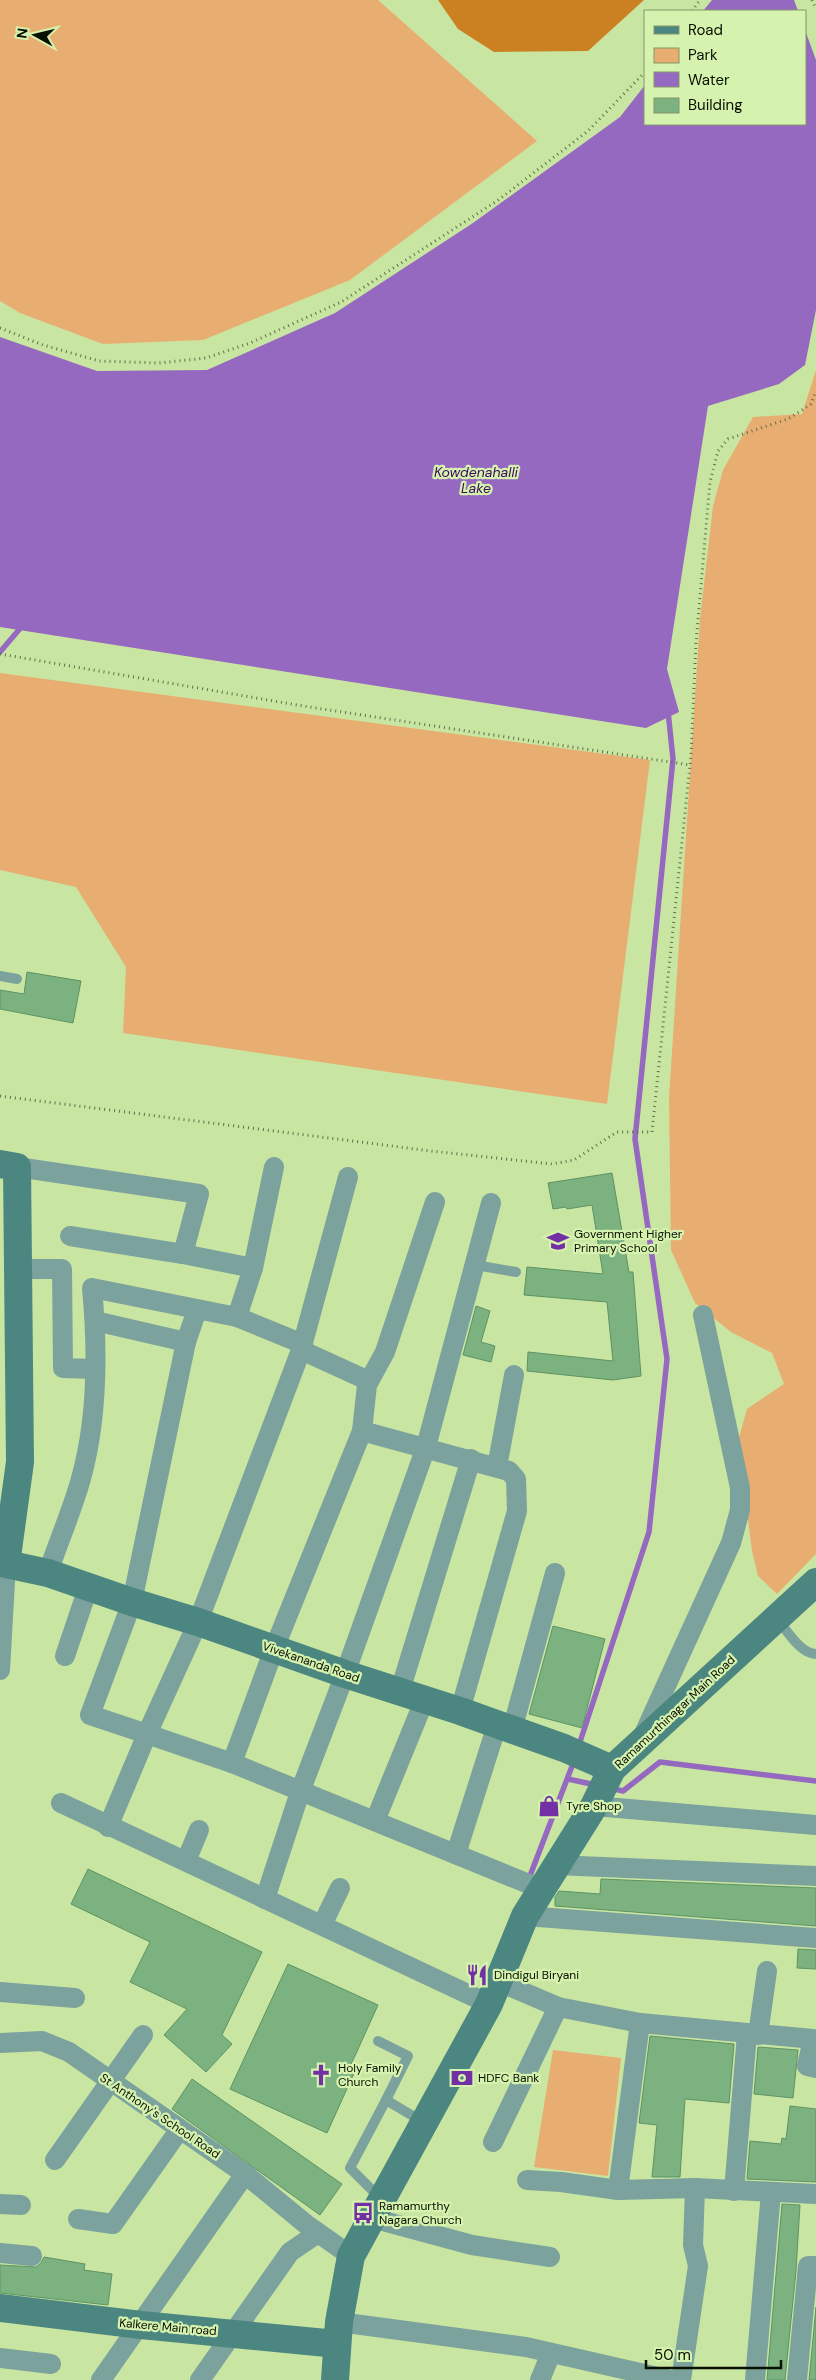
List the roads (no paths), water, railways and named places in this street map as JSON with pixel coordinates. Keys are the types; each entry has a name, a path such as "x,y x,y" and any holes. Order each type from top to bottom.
{"street":[{"path":"0,1670 6,1564 20,1462 19,1268 9,1165 198,1194 184,1254"},
{"path":"237,1317 253,1268 274,1167"},
{"path":"108,1827 147,1734 198,1622 302,1347 348,1177"},
{"path":"232,1763 274,1649 362,1430 369,1381 385,1352 435,1202"},
{"path":"265,1899 300,1792 345,1674 426,1447 490,1203"},
{"path":"70,1236 184,1254 253,1268"},
{"path":"19,1268 62,1269 63,1368 94,1369"},
{"path":"48,1573 80,1481 94,1411 95,1321 92,1288 237,1317 369,1381"},
{"path":"197,1310 186,1342 132,1602 90,1715 232,1763 532,1885"},
{"path":"638,1746 730,1543 740,1510 740,1488 703,1315"},
{"path":"95,1321 186,1342"},
{"path":"497,1467 514,1375"},
{"path":"362,1430 497,1467 509,1471 516,1479 517,1511 460,1711"},
{"path":"375,1821 412,1696 471,1460"},
{"name":"Vivekananda Road","path":"6,1564 48,1573 88,1588 198,1622 345,1674 460,1711 564,1748 612,1770"},
{"path":"456,1854 504,1728 555,1573"},
{"name":"Ramamurthinagar Main Road","path":"335,2380 338,2333 351,2256 493,1992 525,1916 532,1885 555,1865 594,1806 612,1770 816,1582"},
{"path":"65,1656 88,1588"},
{"path":"61,1803 108,1827 186,1861 322,1925 493,1992 640,2023 753,2034 815,2035 807,2066 816,2068"},
{"path":"594,1806 816,1824"},
{"path":"186,1861 199,1830"},
{"path":"555,1865 816,1876"},
{"path":"322,1925 340,1888"},
{"path":"525,1916 816,1938"},
{"path":"734,2191 753,2034 767,1971"},
{"path":"0,1992 75,1998"},
{"path":"493,2142 558,2007"},
{"path":"618,2190 640,2023"},
{"path":"55,2160 143,2035"},
{"name":"St Anthony's School Road","path":"0,2043 42,2041 69,2052 245,2174 317,2232 351,2256"},
{"path":"78,2219 113,2224 180,2129"},
{"path":"101,2380 245,2174"},
{"path":"527,2180 561,2182 618,2190 696,2188 816,2194"},
{"path":"681,2380 698,2266 693,2245 696,2188"},
{"path":"756,2380 771,2192"},
{"path":"0,2204 21,2205"},
{"path":"377,2209 472,2244 550,2257"},
{"path":"200,2380 290,2252 317,2232"},
{"path":"0,2253 32,2256"},
{"path":"797,2380 808,2348 808,2266 816,2266"},
{"name":"Kalkere Main road","path":"0,2308 141,2325 233,2332 338,2333"},
{"path":"338,2333 526,2347 618,2374 671,2380"},
{"path":"540,2380 551,2353"},
{"path":"0,2358 51,2364"}],"lane":[{"path":"0,976 17,979"},
{"path":"474,1265 516,1272"},
{"path":"776,1618 804,1650 816,1654"},
{"path":"377,2209 350,2168 408,2056 378,2041"},
{"path":"386,2100 424,2122"}],"water":[{"path":"712,0 794,0 798,10 704,10"},
{"name":"Kowdenahalli Lake","path":"806,33 816,60 816,310 805,365 779,384 708,406 667,669 679,712 646,728 0,627 0,337 97,371 207,370 335,313 473,223 620,117 644,86 644,125 806,125"}],"waterway":[{"path":"0,652 23,625"},
{"path":"578,1748 649,1532 667,1359 635,1139 673,759 668,711"},
{"path":"528,1881 574,1761"},
{"path":"610,1788 623,1791 660,1762 816,1781"},
{"path":"568,1779 596,1785"}],"place":[{"name":"Government Higher Primary School","path":"558,1241"},
{"name":"Tyre Shop","path":"549,1806"},
{"name":"Dindigul Biryani","path":"477,1975"},
{"name":"Holy Family Church","path":"321,2075"},
{"name":"HDFC Bank","path":"462,2078"},
{"name":"Ramamurthy Nagara Church","path":"363,2213"}]}
